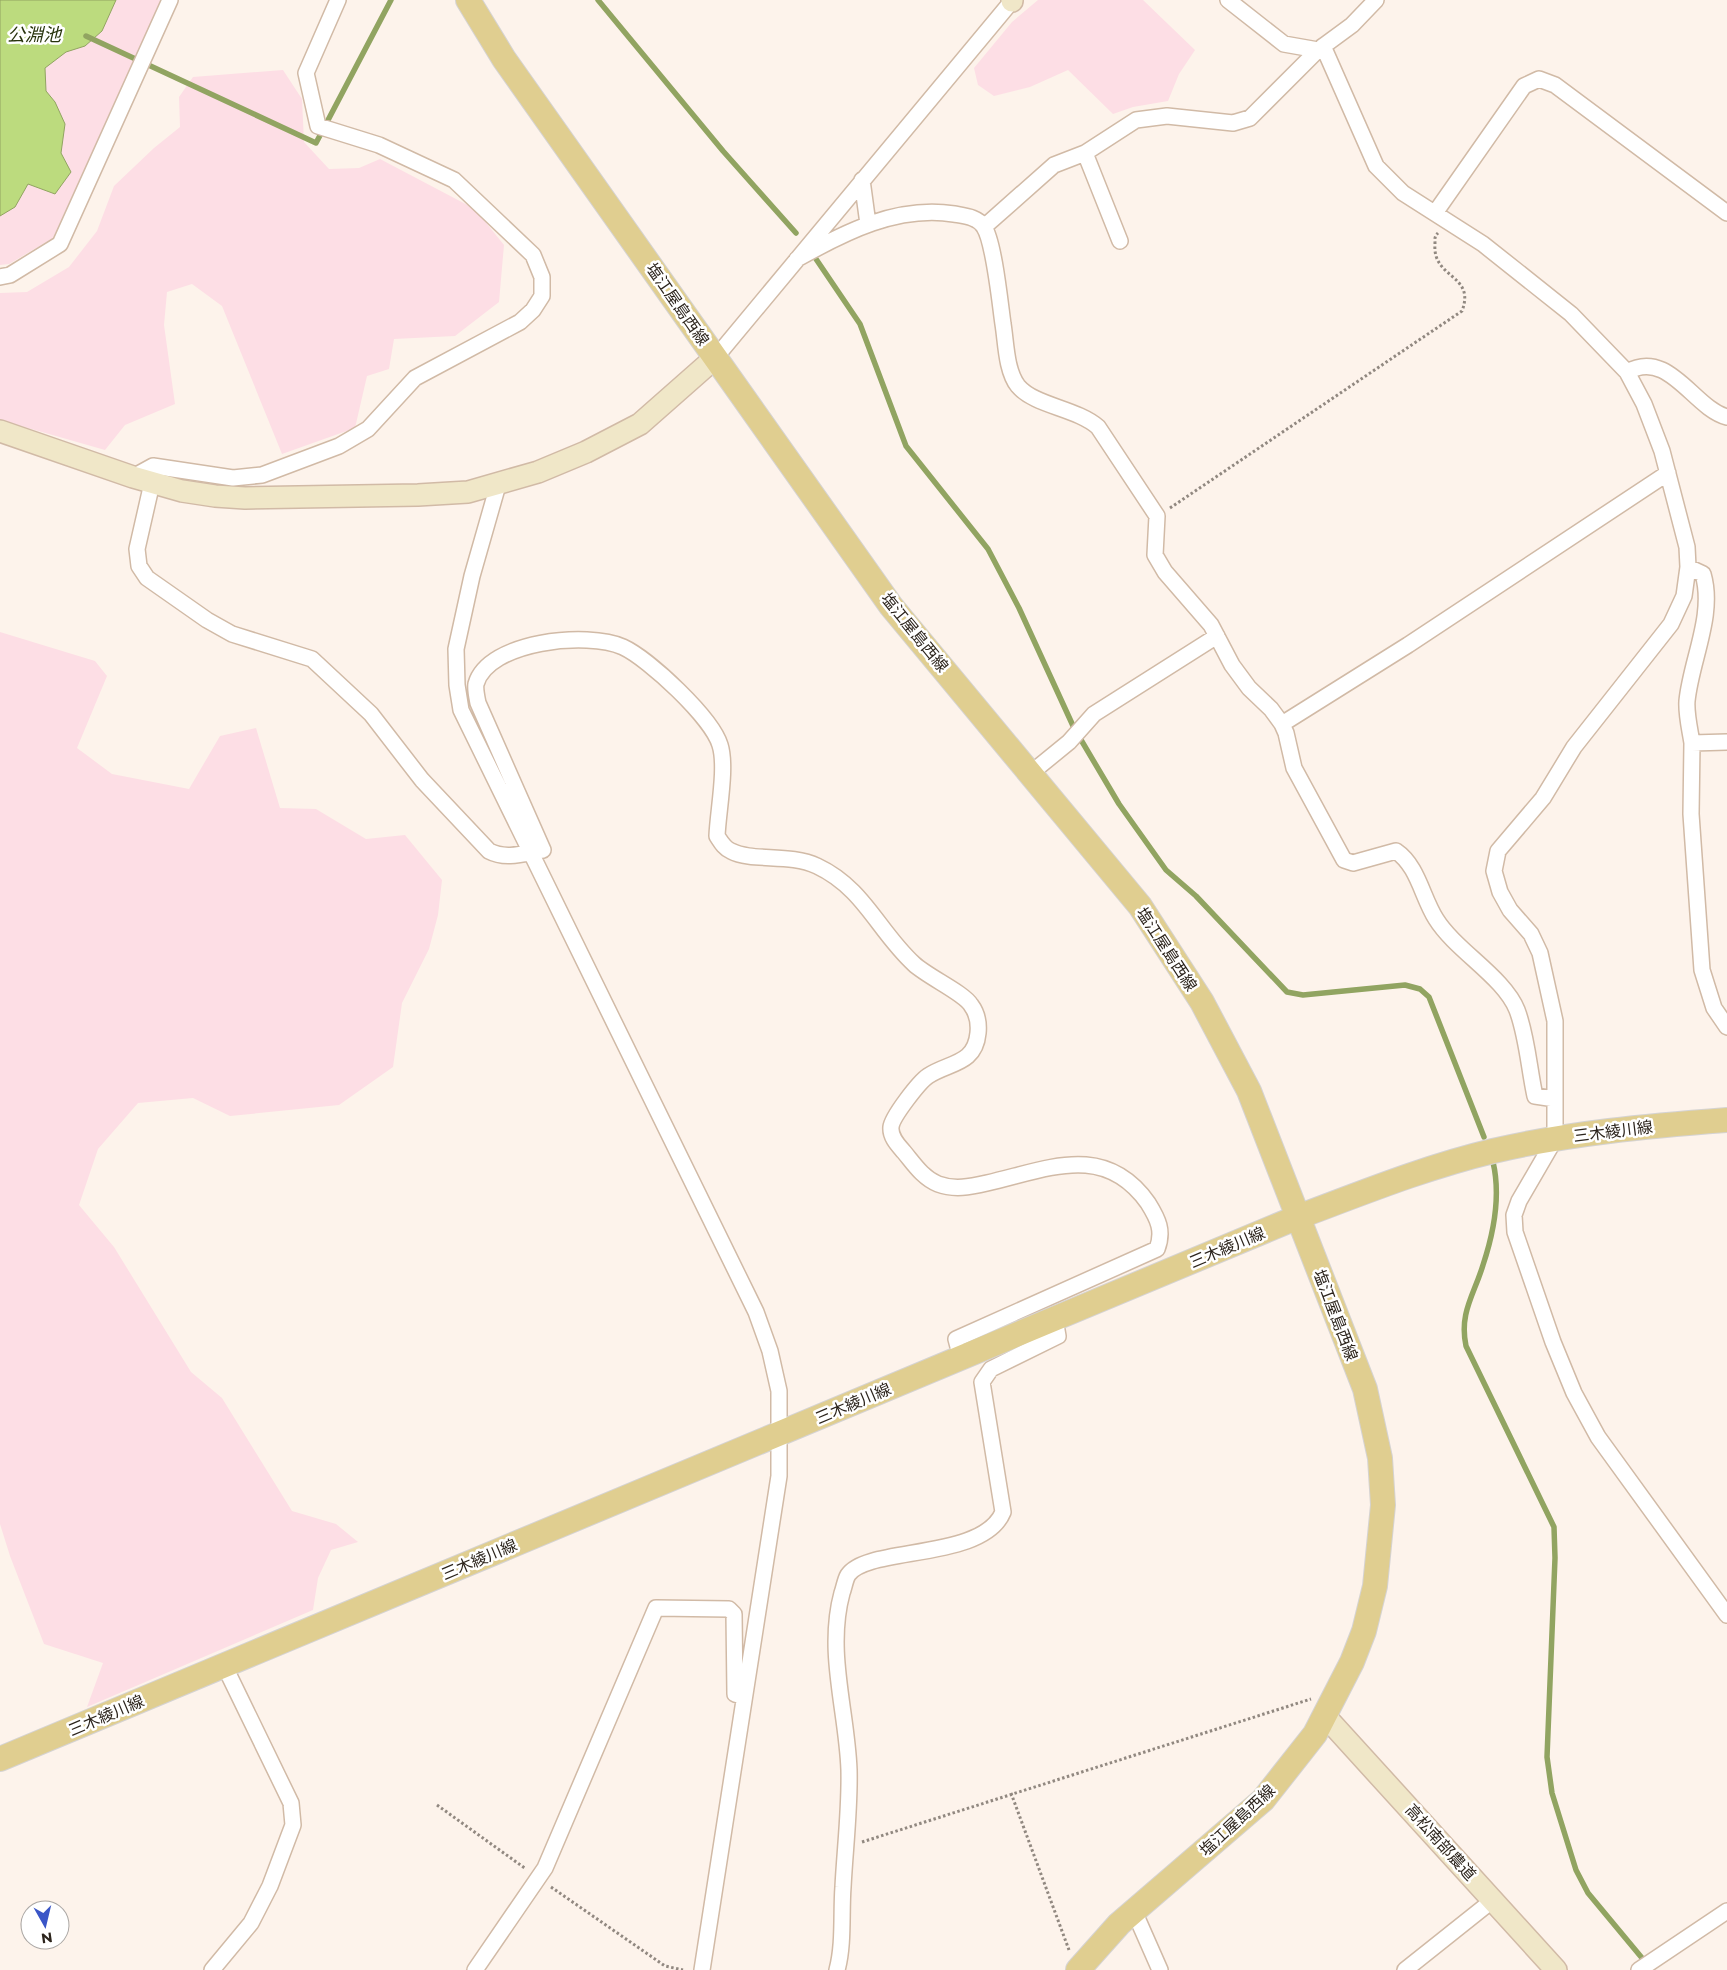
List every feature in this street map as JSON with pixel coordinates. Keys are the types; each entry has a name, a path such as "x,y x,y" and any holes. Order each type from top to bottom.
{"main road":[{"name":"塩江屋島西線","path":"468,0 504,59 716,356 891,606 1140,906 1202,1002 1249,1091 1364,1389 1380,1458 1384,1505 1375,1586 1364,1631 1352,1662 1315,1734 1264,1800 1134,1911 1081,1966"},
{"name":"三木綾川線","path":"0,1759 1298,1217 1405,1176 1492,1151 1555,1139 1633,1128 1727,1120"}],"street":[{"path":"0,277 10,275 60,244 170,0"},
{"path":"338,0 306,73 318,126 380,146 454,180 533,255 542,277 542,296 533,310 520,322 415,378 368,429 339,446 262,476 233,478 153,466 142,480 137,549 140,566 148,578 207,620 232,634 312,659 371,714 422,780 489,851 498,856 543,850 478,703 476,685 486,668 509,651 540,644 600,641 622,646 639,657 680,692 714,729 721,746 722,760 717,836 722,845 732,852 792,858 816,865 836,876 857,893 911,961 926,975 968,1000 976,1012 979,1030 976,1046 966,1058 927,1076 896,1115 891,1127 894,1140 921,1172 935,1183 967,1188 1045,1168 1068,1164 1096,1165 1116,1174 1138,1189 1156,1215 1161,1228 1157,1249 956,1339 961,1358"},
{"path":"0,431 142,480 190,492 245,498 418,495 468,492 498,485 538,472 586,452 640,424 716,356 1012,0"},
{"path":"1228,0 1284,44 1320,48"},
{"path":"984,227 1054,165 1085,153 1136,120 1167,116 1233,123 1250,118 1320,48 1352,24 1376,0"},
{"path":"1320,48 1376,166 1403,192 1484,244 1571,314 1627,372 1644,404 1668,474 1687,547 1688,566 1684,596 1671,624 1574,747 1543,798 1498,851 1494,871 1500,892 1510,910 1531,934 1540,954 1555,1021 1555,1139 1520,1200 1514,1215 1515,1232 1553,1342 1574,1393 1598,1438 1727,1615"},
{"path":"1435,213 1524,86 1539,79 1555,85 1727,213"},
{"path":"1085,153 1120,240"},
{"path":"862,180 868,224"},
{"path":"797,258 868,224 922,211 972,217 984,227 993,259 1010,368 1018,385 1032,396 1087,418 1098,427 1157,516 1155,555 1165,572 1211,625 1232,665 1249,688 1271,709 1282,724 1294,768 1344,860 1353,863 1396,851 1407,858 1436,919 1450,937 1502,988 1517,1009 1535,1096 1556,1099"},
{"path":"1627,372 1637,366 1651,366 1678,380 1724,412"},
{"path":"1282,724 1408,645 1668,474"},
{"path":"498,485 472,576 458,640 457,685 461,710 756,1312 770,1351 779,1390 779,1476 743,1696 702,1970"},
{"path":"1688,566 1703,574 1706,585 1705,609 1687,702 1692,744 1691,814 1702,970 1714,1008 1727,1027"},
{"path":"1031,773 1069,742 1094,714 1217,636"},
{"path":"1692,744 1727,742"},
{"path":"837,1970 849,1770 836,1660 836,1616 847,1576 855,1568 875,1561 946,1546 987,1532 999,1522 1003,1512 982,1382 991,1369 1058,1336 1055,1319"},
{"path":"475,1970 545,1868 656,1608 729,1609 734,1614 735,1694 743,1696"},
{"path":"212,1970 250,1923 270,1886 292,1825 291,1803 224,1665"},
{"name":"高松南部農道","path":"1328,1709 1556,1970"},
{"path":"1405,1970 1493,1900"},
{"path":"1134,1911 1160,1970"},
{"path":"1644,1966 1727,1911"}],"path":[{"path":"1157,516 1462,311 1466,299 1461,284 1439,265 1434,252 1435,236 1449,222"},
{"path":"845,1847 1312,1698 1328,1709"},
{"path":"1011,1793 1069,1949 1081,1966"},
{"path":"437,1805 665,1966 683,1970"}],"shaded area":[{"path":"0,0 161,0 53,238 9,264 0,265"},
{"path":"1038,0 1143,0 1195,50 1179,74 1168,101 1133,107 1113,114 1068,70 1030,87 994,96 978,85 974,68 1012,22"},
{"path":"283,70 302,99 304,142 329,169 359,168 380,159 475,209 504,245 499,302 455,336 394,339 389,369 367,376 355,428 282,454 222,306 192,284 167,292 164,325 175,404 125,425 105,450 0,420 0,293 27,292 69,267 97,231 114,186 154,148 180,127 179,97 193,77"},
{"path":"0,632 95,661 107,676 77,748 112,774 189,789 220,736 256,728 280,808 316,809 366,839 405,835 442,880 438,915 429,949 402,1003 393,1067 339,1105 230,1116 193,1098 138,1103 98,1149 79,1205 114,1247 191,1372 222,1398 292,1511 336,1524 358,1542 331,1550 318,1578 313,1610 87,1707 103,1663 44,1644 10,1556 0,1524"}],"water":[{"name":"公淵池","path":"0,0 116,0 102,31 85,46 66,52 45,68 46,91 55,102 65,124 61,153 71,172 55,194 28,184 15,207 0,216"}],"waterway":[{"path":"86,36 316,143 391,0"},
{"path":"598,0 723,151 796,233"},
{"path":"816,259 860,324 906,446 988,549 1019,608 1074,728 1119,804 1166,870 1196,896 1287,992 1303,995 1405,985 1420,989 1429,997 1484,1137"},
{"path":"1493,1162 1496,1188 1495,1214 1487,1252 1468,1304 1464,1324 1466,1346 1554,1527 1555,1558 1547,1757 1552,1793 1576,1870 1588,1893 1647,1964"}]}
